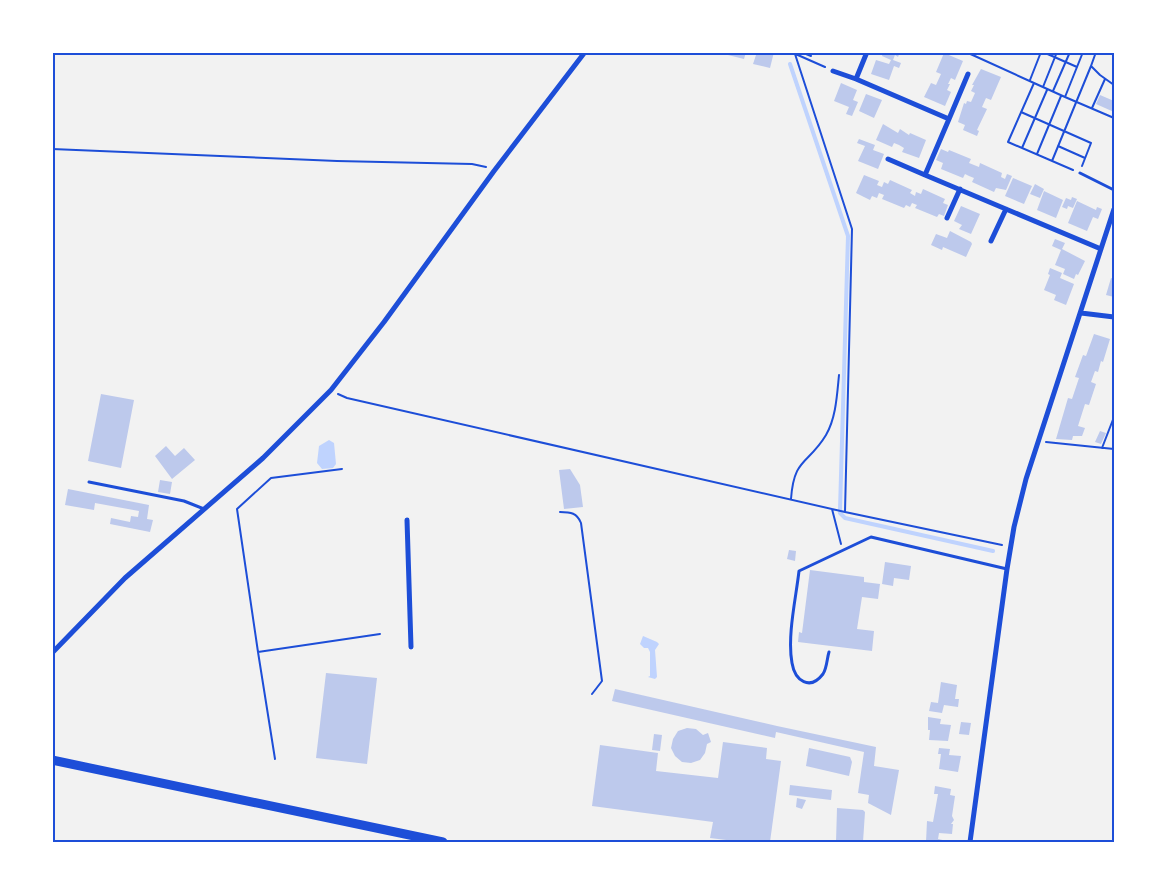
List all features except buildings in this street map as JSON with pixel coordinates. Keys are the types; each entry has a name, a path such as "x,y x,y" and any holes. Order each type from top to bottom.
{"main road":[{"path":"52,760 443,843"}],"street":[{"path":"52,653 118,585 282,441 331,390 585,52"},
{"path":"856,79 867,52"},
{"path":"833,71 949,118"},
{"path":"925,175 968,74"},
{"path":"888,159 1101,249"},
{"path":"948,218 960,189"},
{"path":"970,843 1007,569 1022,493 1114,208"},
{"path":"991,241 1006,209"},
{"path":"1081,313 1114,317"},
{"path":"407,520 411,647"}],"lane":[{"path":"1080,173 1114,190"},
{"path":"89,482 184,501 205,510"},
{"path":"828,651 824,672 818,678 805,684 800,681 792,663 791,641 799,571 842,550 871,537 1007,569"}],"path":[{"path":"801,52 811,56"},
{"path":"1029,81 1042,52 1077,67"},
{"path":"1043,87 1057,52"},
{"path":"1053,91 1070,52"},
{"path":"1037,154 1083,52"},
{"path":"1052,161 1096,52"},
{"path":"793,53 833,71"},
{"path":"793,53 852,229 845,512"},
{"path":"967,53 1114,118"},
{"path":"1091,66 1114,85"},
{"path":"1092,108 1105,79"},
{"path":"1022,112 1091,143 1080,173 1008,142 1034,83"},
{"path":"1022,148 1048,89"},
{"path":"1058,146 1085,158"},
{"path":"52,149 337,161 472,164 494,171"},
{"path":"791,499 795,472 829,429 839,375"},
{"path":"331,390 347,398 845,512 1011,546"},
{"path":"1102,447 1114,417"},
{"path":"1038,442 1114,449"},
{"path":"275,759 237,509 271,478 342,469"},
{"path":"832,509 842,550"},
{"path":"560,512 572,512 579,517 581,523 602,681 591,694"},
{"path":"258,652 380,634"}],"water":[{"path":"329,440 334,443 336,464 333,468 322,469 317,463 319,446"},
{"path":"643,636 659,644 655,650 657,677 655,679 648,677 650,676 650,652 648,648 640,644"}],"waterway":[{"path":"790,64 848,236 840,510"},
{"path":"840,513 845,518 993,551"}]}
